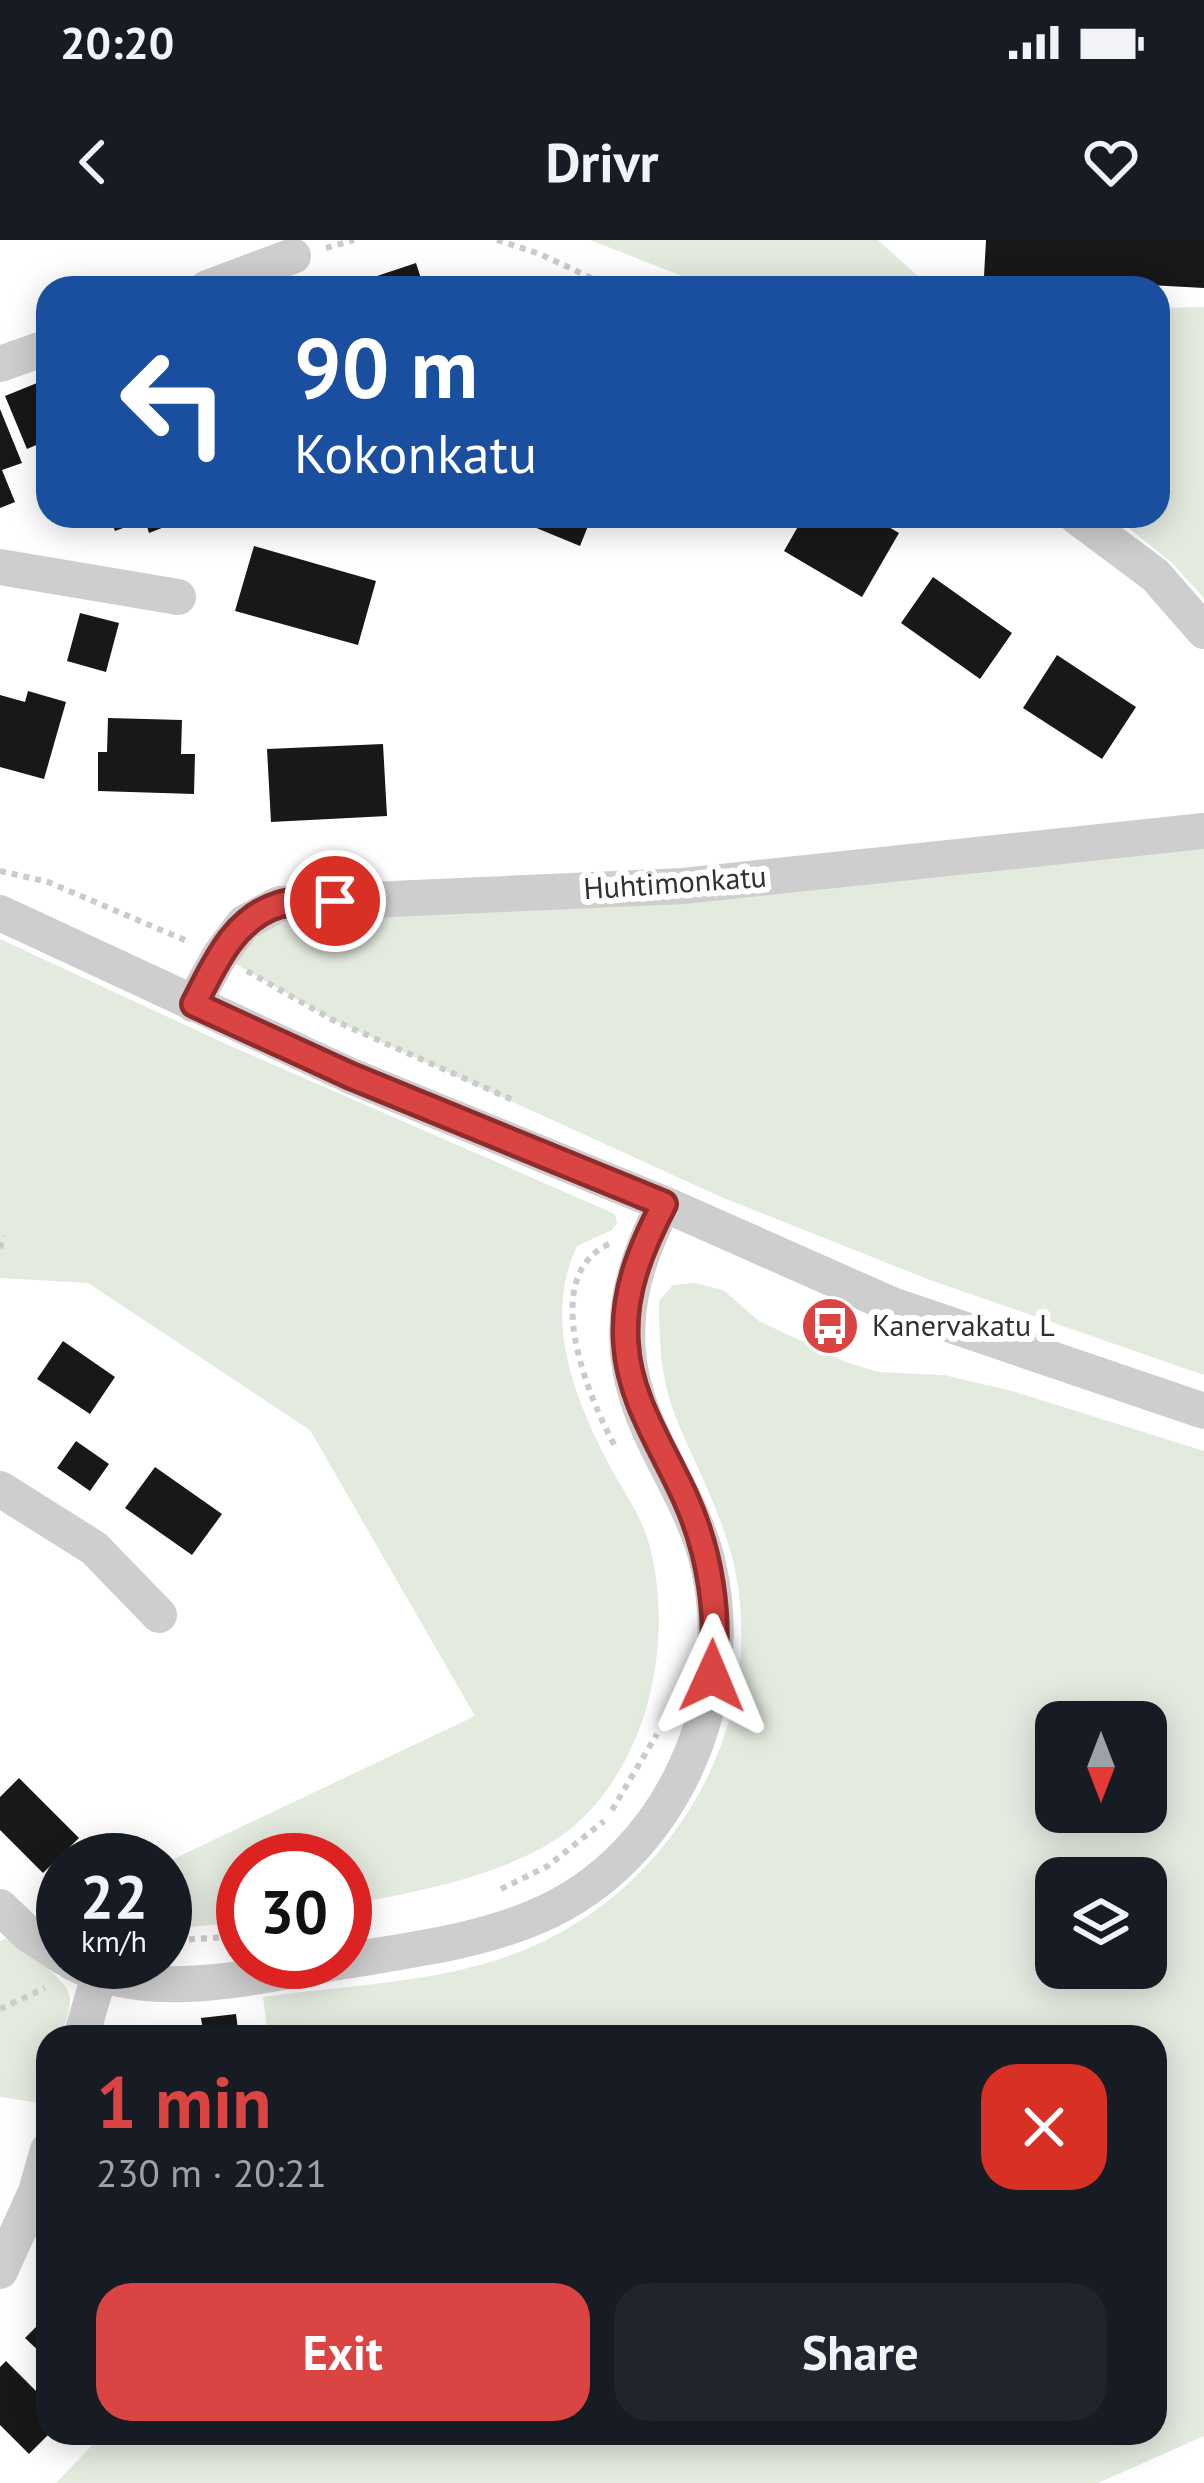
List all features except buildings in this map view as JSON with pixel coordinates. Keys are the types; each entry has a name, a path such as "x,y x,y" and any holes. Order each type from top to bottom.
{"street":[{"path":"239,276 293,256"},
{"path":"0,364 36,351"},
{"path":"1092,528 1155,575 1204,631"},
{"path":"0,567 178,597"},
{"name":"Huhtimonkatu","path":"194,1004 220,955 244,923 279,904 683,886 1204,831"},
{"path":"0,913 351,1076 664,1204 892,1305 1204,1411"},
{"path":"372,1956 474,1937 542,1914 611,1870 660,1816 692,1755 709,1705 716,1647 709,1567 688,1502 637,1398 626,1345 629,1291 640,1251 664,1204"},
{"path":"0,1489 94,1548 159,1615"},
{"path":"0,1907 36,1941"},
{"path":"74,1989 78,2025"},
{"path":"0,2271 36,2192"}],"path":[{"path":"497,240 587,276"},
{"path":"0,871 48,882 220,955 331,1019 523,1105"},
{"path":"0,1248 4,1236"},
{"path":"617,1451 577,1357 576,1288 587,1258 599,1249 617,1243 640,1251"},
{"path":"483,1894 548,1866 604,1821 659,1730"},
{"path":"0,2009 36,1989"}],"shaded area":[{"path":"590,240 878,240 918,276 682,276"},
{"path":"1204,307 1204,598 1172,563 1129,528 1170,528 1170,308"},
{"path":"1204,831 1204,1375 930,1280 721,1197 331,1019 220,955 244,923"},
{"path":"0,939 615,1214 617,1223 612,1230 577,1246 562,1304 563,1333 587,1419 647,1537 659,1623 645,1713 628,1755 604,1793 574,1825 515,1861 468,1878 372,1900 372,1833 228,1833 475,1716 310,1430 88,1283 0,1278"},
{"path":"695,1283 723,1290 759,1321 846,1362 878,1372 944,1375 1012,1391 1204,1451 1204,2436 1098,2483 56,2483 92,2445 1167,2445 1167,2025 266,2025 263,1997 372,1989 372,1984 454,1971 514,1954 570,1927 620,1891 662,1848 697,1798 722,1743 737,1684 741,1623 728,1542 671,1404 660,1346 659,1301 673,1285"},
{"path":"216,1839 216,1924 192,1927 192,1850"},
{"path":"7,1938 36,1960 36,1989 67,1989 70,1998 64,2025 36,2025 36,2102 0,2097 0,1941"}],"place":[{"name":"Kanervakatu L","path":"830,1326"}],"route":[{"path":"335,901 279,904 244,923 220,955 194,1004 351,1076 664,1204 640,1251 629,1291 626,1345 637,1398 688,1502 709,1567 716,1647 712,1676"}]}
